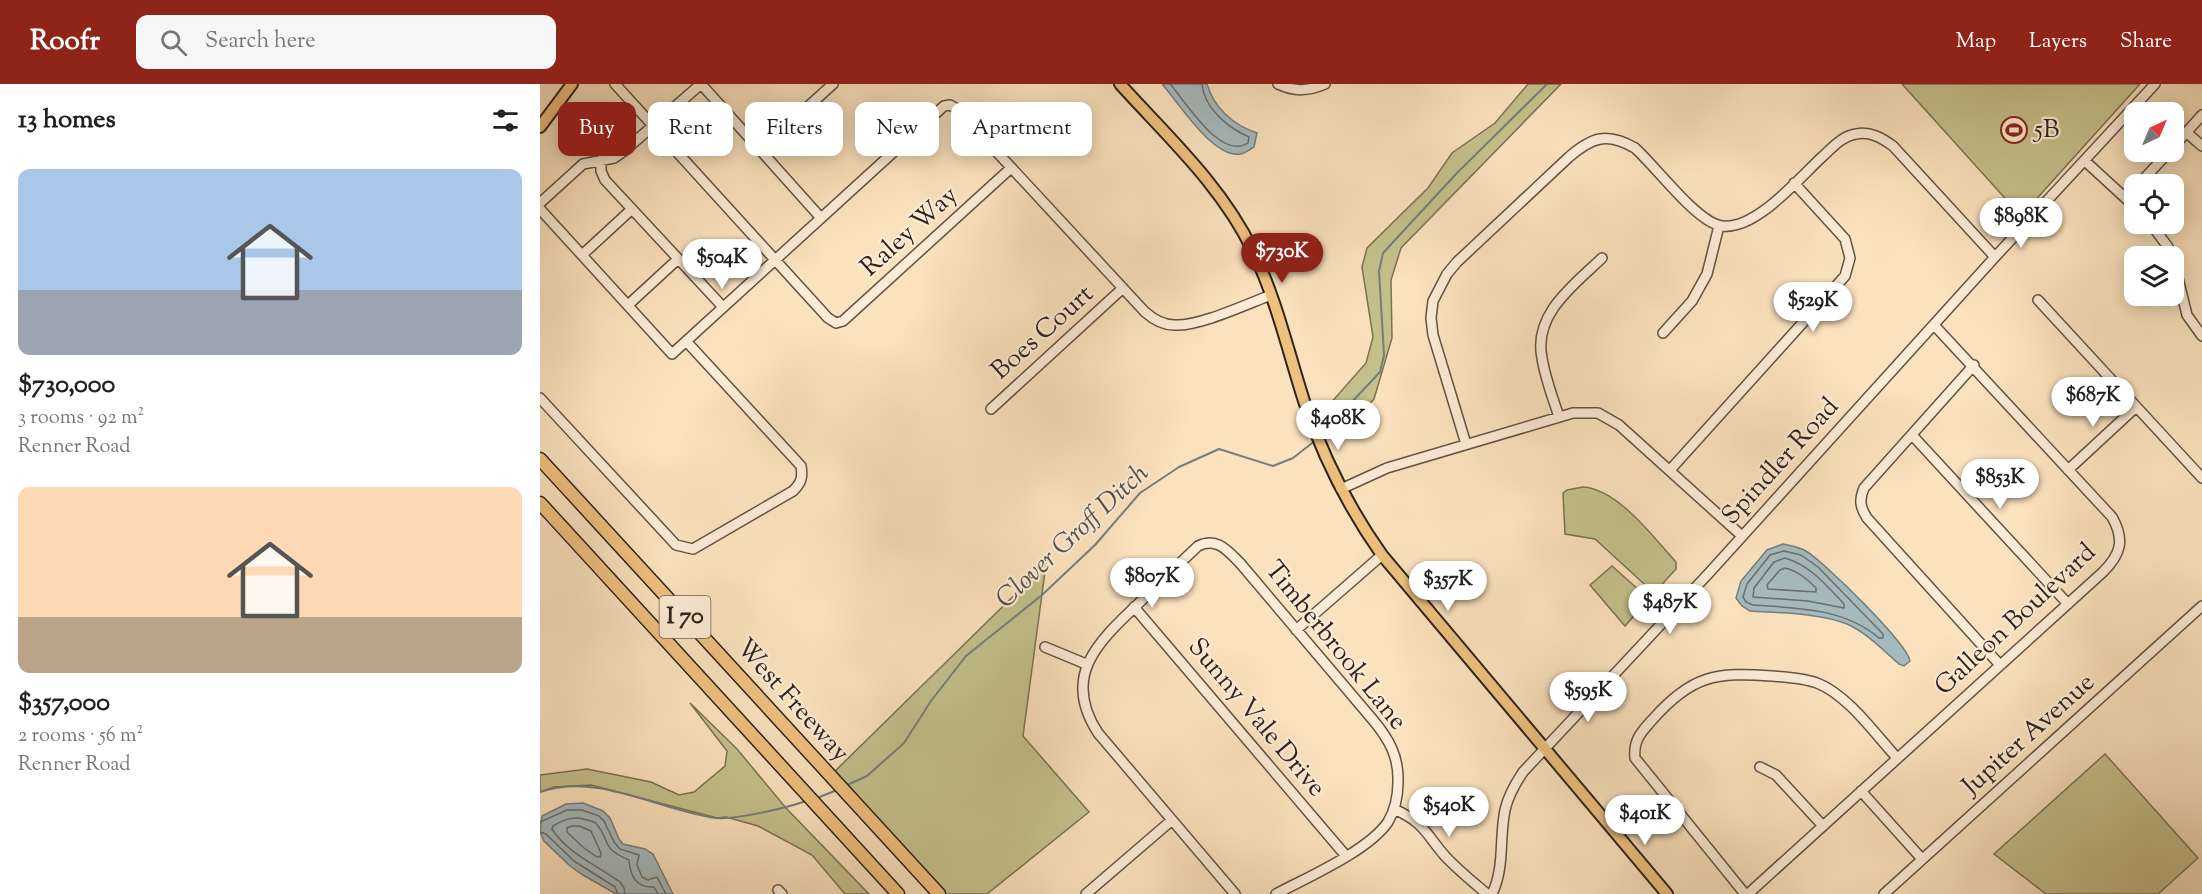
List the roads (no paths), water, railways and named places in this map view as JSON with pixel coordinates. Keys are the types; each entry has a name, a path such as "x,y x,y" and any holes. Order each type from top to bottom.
{"highway":[{"name":"West Freeway","path":"540,459 939,894"},
{"name":"West Freeway","path":"540,503 898,894"}],"main road":[{"path":"1120,84 1205,178 1225,203 1252,249 1271,295 1318,439 1357,519 1382,555 1666,894"},
{"path":"540,128 570,87"}],"street":[{"path":"570,87 578,84"},
{"path":"615,84 648,120"},
{"path":"680,102 701,84 745,133"},
{"path":"813,102 833,84"},
{"path":"1278,84 1295,90 1312,89 1325,84"},
{"name":"Spindler Road","path":"1492,894 1500,873 1504,812 1507,801 1523,772 1742,537 2155,84"},
{"path":"540,209 672,354 944,106 950,105 957,109 1123,288 1158,322 1173,326 1190,324 1271,295"},
{"path":"2184,134 2202,115"},
{"path":"540,203 583,164 614,158 648,130"},
{"path":"2186,132 2202,146"},
{"path":"1466,444 1433,336 1431,318 1433,301 1443,280 1457,262 1569,157 1583,145 1596,139 1610,137 1635,148 1698,214 1719,226 1740,225 1760,215 1845,137 1866,133 1876,135 1893,146 1995,257"},
{"path":"681,156 776,259"},
{"path":"765,156 821,218"},
{"path":"601,160 601,171 605,180 723,307"},
{"path":"2085,161 2124,195"},
{"path":"2148,174 2160,162"},
{"name":"Raley Way","path":"776,259 828,318 836,322 843,321 1011,168"},
{"path":"1670,470 1845,276 1850,258 1845,239 1794,183"},
{"path":"582,255 632,209"},
{"path":"1663,333 1692,301 1707,274 1719,226"},
{"path":"1559,417 1541,357 1540,342 1554,307 1602,258"},
{"path":"628,305 678,259"},
{"name":"Boes Court","path":"992,409 1123,288"},
{"path":"2038,300 2202,478"},
{"path":"2184,303 2187,315 2202,336"},
{"name":"Galleon Boulevard","path":"1746,894 2068,604 2110,565 2116,556 2120,537 2112,517 1974,365 1934,325"},
{"path":"540,398 676,545 693,549 793,491 803,477 801,466 686,341"},
{"path":"1974,365 1864,488 1860,498 1861,509 1867,518 2000,665"},
{"path":"2068,470 2136,407"},
{"path":"1341,489 1387,468 1466,444 1573,413 1598,413 1619,425 1742,537"},
{"path":"1912,435 2068,604"},
{"name":"Timberbrook Lane","path":"1134,608 1198,546 1212,542 1225,548 1379,726 1397,761 1398,792 1394,809"},
{"path":"1296,630 1382,555"},
{"name":"Jupiter Avenue","path":"1884,894 2202,606"},
{"path":"1134,608 1102,639 1086,664 1082,692 1090,720 1235,894"},
{"name":"Sunny Vale Drive","path":"1134,608 1346,856"},
{"path":"1045,647 1086,664"},
{"path":"1746,894 1640,767 1635,758 1634,748 1641,733 1668,702 1683,690 1700,681 1718,676 1736,674 1788,677 1815,682 1839,696 1896,758"},
{"path":"1760,767 1776,775 1823,826"},
{"path":"1861,791 1922,859"},
{"path":"1276,894 1346,856 1377,834 1394,809 1419,822 1455,866 1487,894"},
{"path":"1086,894 1172,820"}],"water":[{"path":"1162,84 1207,84 1214,101 1232,120 1257,133 1254,147 1241,154 1230,153 1219,148 1197,128"},
{"path":"1783,544 1806,551 1816,558 1881,621 1910,661 1904,666 1899,664 1861,632 1837,620 1800,614 1750,611 1742,606 1736,598 1741,581 1767,550"},
{"path":"583,803 603,811 610,818 623,844 645,849 653,854 673,894 616,894 570,866 544,841 540,832 542,816 566,804"}],"waterway":[{"name":"Clover Groff Ditch","path":"1320,436 1380,372 1384,355 1379,271 1383,253 1456,174 1547,84"},
{"name":"Clover Groff Ditch","path":"845,786 867,776 904,743 931,701 966,656 1042,595 1095,545 1140,493 1179,467 1219,449 1273,466 1293,458 1316,440"},
{"name":"Clover Groff Ditch","path":"540,792 562,787 584,786 606,789 716,818 748,815 806,801"},
{"name":"Clover Groff Ditch","path":"817,798 837,790"}],"place":[{"name":"5B","path":"2014,130"}]}
